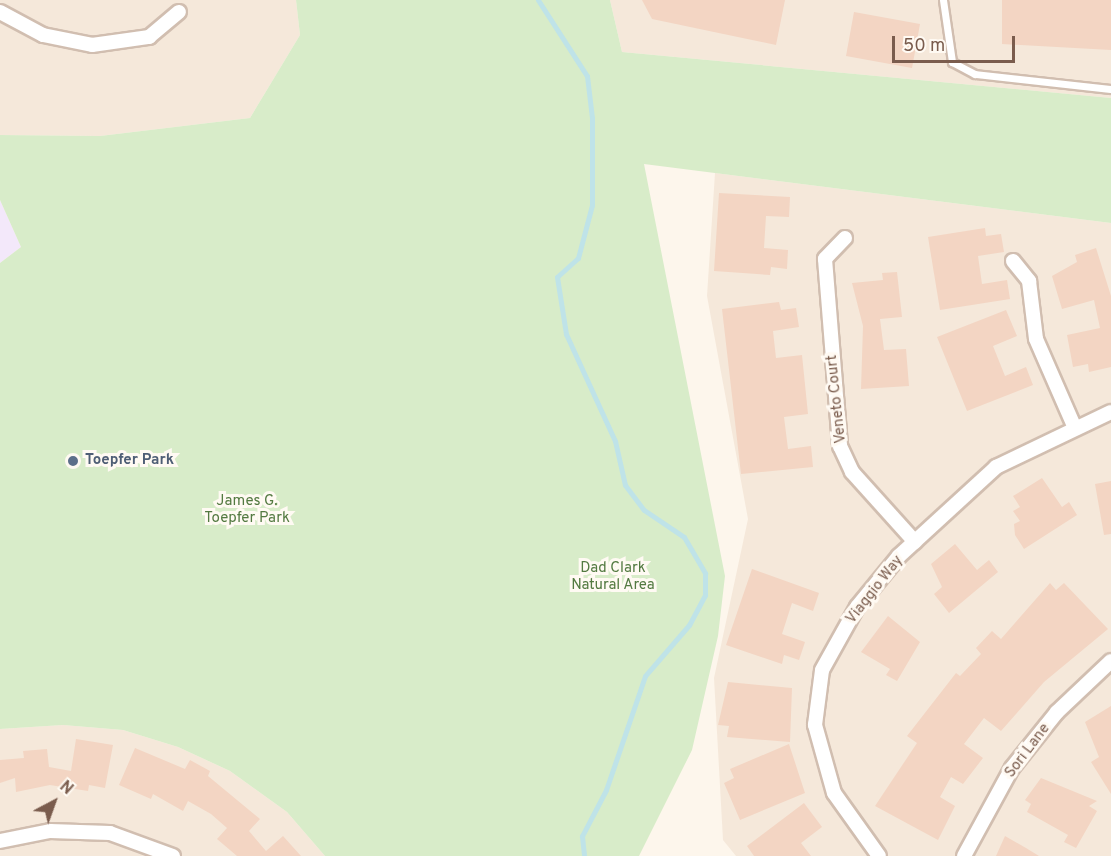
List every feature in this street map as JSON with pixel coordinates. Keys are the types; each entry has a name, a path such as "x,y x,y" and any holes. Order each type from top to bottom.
{"street":[{"path":"0,12 43,35 92,45 149,37 179,12"},
{"name":"Veneto Court","path":"845,238 825,259 840,446 852,472 915,542"},
{"path":"1013,261 1029,281 1036,339 1074,426"},
{"name":"Viaggio Way","path":"879,856 834,793 814,725 822,670 857,607 915,542 996,467 1074,426 1111,412"},
{"name":"Sori Lane","path":"964,856 1012,768 1057,712 1111,661"},
{"path":"0,841 50,831 110,833 173,856"}],"lane":[{"path":"944,0 952,62 975,74 1111,89"}],"shaded area":[{"path":"0,0 296,0 300,35 250,118 100,136 0,135"},
{"path":"610,0 1111,0 1111,98 622,52"},
{"path":"715,173 1111,223 1111,856 736,856 723,840 714,678 748,519 707,296"},
{"path":"0,200 21,247 0,263"},
{"path":"63,725 123,730 178,747 230,771 287,812 325,856 0,856 0,729"}],"green space":[{"path":"296,0 610,0 622,52 1111,98 1111,223 644,164 725,576 718,636 692,750 639,856 325,856 287,812 230,771 178,747 123,730 63,725 0,729 0,263 21,247 0,200 0,135 100,136 250,118 300,35"}],"building":[{"path":"642,0 785,0 776,45 652,19"},
{"path":"1002,0 1111,0 1111,50 1002,44"},
{"path":"854,12 920,24 912,68 846,56"},
{"path":"719,193 790,197 789,217 766,216 764,248 788,250 787,269 771,267 770,275 714,271"},
{"path":"985,228 986,236 1001,234 1004,252 978,256 982,284 1007,280 1010,299 940,310 928,237"},
{"path":"1096,248 1111,296 1111,367 1089,372 1088,364 1073,367 1067,335 1100,328 1094,300 1062,309 1052,276 1077,262 1075,255"},
{"path":"897,272 902,317 880,319 884,350 906,349 909,386 861,389 863,326 852,283 883,280 882,273"},
{"path":"779,302 781,310 796,308 799,327 773,331 776,358 802,355 808,414 784,417 788,449 811,446 813,467 741,474 722,309"},
{"path":"1006,310 1017,336 993,346 1005,376 1026,367 1033,385 967,411 937,337"},
{"path":"1042,478 1062,507 1069,502 1077,515 1024,549 1015,535 1014,524 1020,521 1013,511 1020,507 1013,496"},
{"path":"1111,481 1111,534 1104,535 1095,484"},
{"path":"955,544 977,570 989,560 998,572 949,613 934,594 942,587 931,564"},
{"path":"752,569 819,593 813,611 792,603 782,634 805,642 799,660 784,655 782,664 726,645"},
{"path":"1050,583 1056,590 1064,583 1108,629 1044,682 1001,731 984,718 964,744 983,758 963,784 951,777 940,797 955,806 938,840 875,806 917,743 907,736 956,673 960,676 981,654 976,648 992,631 1001,639"},
{"path":"888,616 920,642 897,681 886,675 890,669 861,652"},
{"path":"728,682 792,688 790,742 727,737 729,726 718,725"},
{"path":"1111,706 1111,794 1091,762 1099,757 1085,722"},
{"path":"76,739 113,745 105,788 89,785 88,791 50,785 16,792 15,778 0,783 0,760 24,758 23,751 47,749 49,767 71,771"},
{"path":"789,744 805,793 740,820 724,783 734,778 730,769"},
{"path":"135,748 185,769 190,760 210,771 208,776 260,819 249,831 266,851 283,836 301,856 237,856 217,839 227,828 211,814 188,801 183,811 153,794 151,799 119,785"},
{"path":"1041,778 1097,801 1089,806 1097,811 1076,848 1064,842 1068,835 1027,812 1031,804 1025,800"},
{"path":"804,803 822,827 801,843 811,856 754,856 747,846"},
{"path":"1005,836 1026,848 1039,856 996,856"}],"waterway":[{"path":"538,0 587,76 592,118 592,205 578,258 557,277 566,334 615,441 625,485 644,510 684,537 705,573 705,595 689,625 645,676 606,790 582,836 584,856"}],"place":[{"name":"Toepfer Park","path":"73,461"}],"park label":[{"name":"James G. Toepfer Park","path":"247,510"},
{"name":"Dad Clark Natural Area","path":"613,576"}]}
